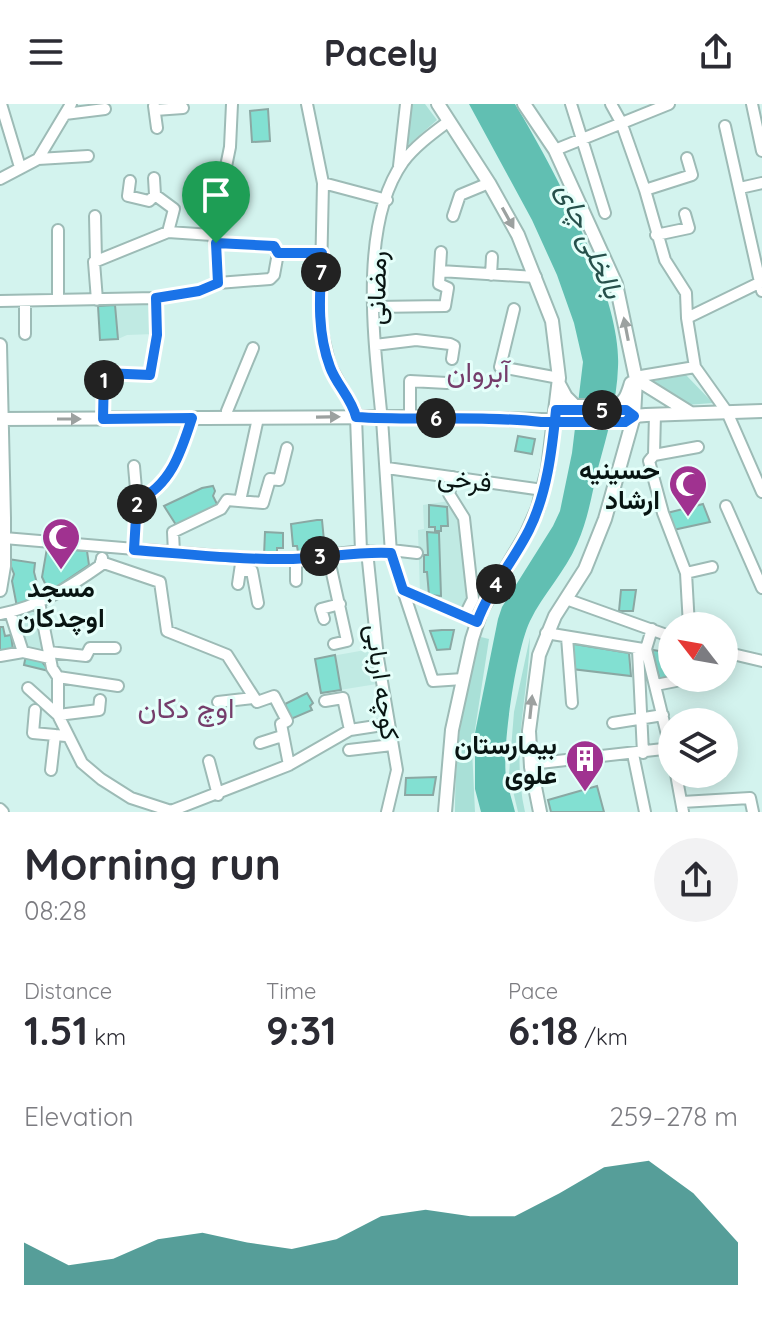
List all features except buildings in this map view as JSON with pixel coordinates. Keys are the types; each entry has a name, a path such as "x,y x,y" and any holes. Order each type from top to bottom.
{"main road":[{"path":"438,104 518,235 552,321 558,380 551,445 538,508 527,533 470,620 463,679 452,730 445,812"},
{"path":"524,104 555,150 616,284 635,376 634,416 594,549 546,633 539,655 530,710 531,764 540,812"},
{"path":"0,345 4,538 0,590"},
{"path":"635,376 689,412"},
{"path":"623,456 612,417 635,376"},
{"path":"558,380 573,416"},
{"path":"2,414 192,418 356,414 612,417 626,410 634,416 762,411"},
{"path":"551,445 573,416"}],"street":[{"path":"1,104 20,167"},
{"path":"38,159 71,104"},
{"path":"218,283 214,239 230,147 232,104"},
{"path":"307,104 323,183 319,306 326,351 335,378 356,414"},
{"name":"رمضانی","path":"406,104 399,169 387,200 375,251 375,345 387,468 391,551 433,681 463,679"},
{"path":"571,104 605,213"},
{"path":"611,104 621,122 645,190 665,260 686,293 695,367 727,412 762,492"},
{"path":"555,150 669,104"},
{"path":"752,104 762,151"},
{"path":"157,128 154,107 183,108"},
{"path":"65,114 105,109"},
{"name":"رمضانی","path":"399,169 413,151 449,121"},
{"path":"725,126 762,291"},
{"path":"0,179 38,159 88,156"},
{"path":"645,190 692,175 687,158"},
{"path":"130,181 128,196 149,201 155,195 154,178"},
{"path":"323,183 387,200"},
{"path":"453,216 460,195 489,183"},
{"path":"740,188 762,183"},
{"path":"155,195 174,209 168,232"},
{"path":"656,235 689,228 685,214"},
{"path":"95,216 96,260 93,266 97,300"},
{"path":"58,230 58,300"},
{"path":"0,301 156,298 199,291 218,283 270,279 274,275 278,253 274,246 168,232 96,260"},
{"path":"374,307 445,306 448,289 439,285 441,252"},
{"path":"278,253 322,253"},
{"path":"491,275 492,257"},
{"path":"440,271 536,277"},
{"path":"687,318 761,282"},
{"path":"103,414 99,380 104,373 150,375 157,335 156,298"},
{"path":"25,301 25,334"},
{"path":"514,309 500,367 558,380"},
{"path":"375,345 416,340 450,344 454,346 452,359"},
{"path":"227,411 253,348"},
{"path":"635,376 695,367"},
{"path":"410,414 410,381 447,383"},
{"name":"کوچه اربابی","path":"356,414 364,551 397,770 387,812"},
{"path":"655,414 654,455 649,461 663,513 686,573 688,612"},
{"path":"137,501 158,488 171,473 192,418"},
{"path":"240,501 258,418"},
{"path":"654,455 698,447"},
{"path":"174,553 173,532 221,509 227,500 263,503 270,479 279,480 287,448"},
{"path":"134,466 137,501 134,550"},
{"name":"فرخی","path":"387,468 543,490"},
{"path":"403,590 470,620 473,599 464,518 449,494 453,477"},
{"path":"726,506 762,588"},
{"path":"4,538 242,558 296,559 364,551 417,553"},
{"path":"23,652 5,613 39,602 74,584 101,565 103,548"},
{"path":"328,555 347,641 334,644"},
{"path":"238,584 242,558"},
{"path":"296,559 296,581"},
{"path":"101,562 160,582 167,631 227,655 257,702 274,696 287,721 281,724 289,765"},
{"path":"686,573 712,567"},
{"path":"240,571 252,571 258,603"},
{"path":"566,599 658,631"},
{"path":"39,602 52,668 58,677 60,736 51,770"},
{"path":"324,619 321,609 340,604"},
{"path":"645,812 638,753 642,650 652,629"},
{"path":"546,633 642,650"},
{"path":"567,637 572,703"},
{"path":"0,656 23,652 86,656 90,648 115,648"},
{"path":"642,650 663,708"},
{"path":"738,655 762,661"},
{"path":"58,677 118,686"},
{"path":"28,688 58,715 99,710 100,700"},
{"path":"218,702 253,698"},
{"path":"325,701 343,698 350,730"},
{"path":"35,710 33,733 60,736 82,763 101,779 131,798 171,812 289,765 350,730 389,724"},
{"path":"613,723 658,721"},
{"path":"260,743 282,736"},
{"path":"349,750 392,745"},
{"path":"531,764 658,751"},
{"path":"209,761 218,795"},
{"path":"131,798 131,812"},
{"path":"683,807 750,798 753,812"}],"shaded area":[{"path":"410,104 425,104 437,120 406,147"},
{"path":"469,104 515,104 565,195 597,269 609,305 618,367 614,405 584,526 572,554 530,621 520,653 508,722 505,763 515,812 481,812 475,789 475,733 502,607 560,511 572,453 583,362 574,323 557,275 532,220"},
{"path":"154,303 154,334 100,340 98,306"},
{"path":"686,375 713,403 686,405 653,381"},
{"path":"449,501 462,520 466,600 458,612 420,594 418,530 424,529 423,505"},
{"path":"38,605 47,646 24,650 15,612"},
{"path":"481,637 489,639 472,749 475,812 455,812 461,724"},
{"path":"530,637 520,745 525,812 518,812 509,774 514,712"},
{"path":"371,649 377,684 321,693 315,659"}],"place":[{"name":"حسینیه ارشاد","path":"688,518"},
{"name":"مسجد اوچدکان","path":"61,571"},
{"name":"بیمارستان علوی","path":"585,793"}],"district":[{"name":"آبروان","path":"478,371"},
{"name":"اوچ دکان","path":"186,707"}],"route":[{"path":"216,243 218,283 199,291 156,298 157,335 150,375 104,373 103,419 192,418 171,473 158,488 137,501 134,550 296,559 361,551 391,553 403,590 477,622 538,508 548,469 551,445 555,422 556,416 556,410 626,410 634,416 625,422 573,422 568,422 555,422 541,422 356,417 330,366 320,324 322,253 278,253 274,246 216,243"}],"water label":[{"name":"بالخلی چای","path":"591,240"}]}
